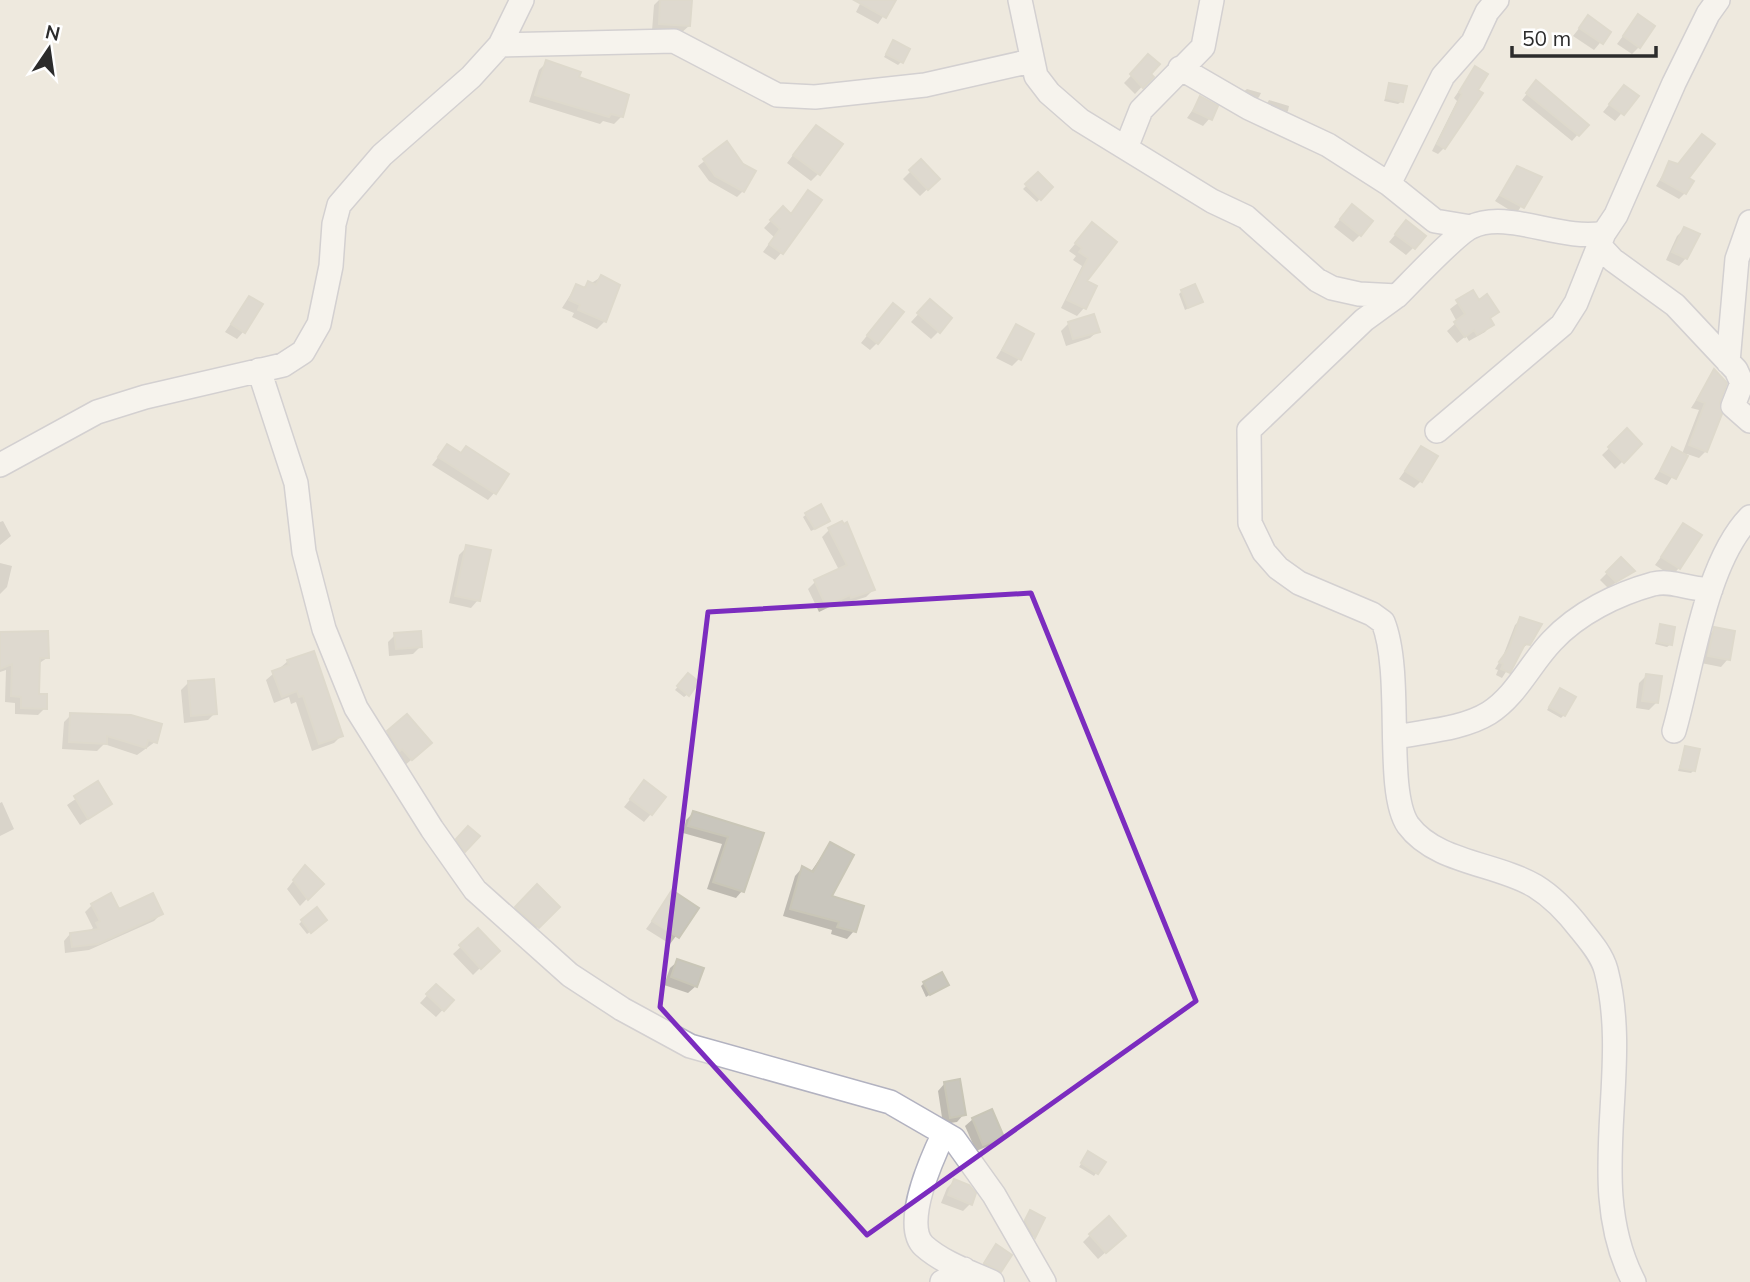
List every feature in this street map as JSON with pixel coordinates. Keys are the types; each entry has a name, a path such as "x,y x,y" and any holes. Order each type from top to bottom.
{"street":[{"path":"0,465 97,412 145,397 283,365 303,352 319,324 331,266 334,224 339,205 351,188 500,45 522,0"},
{"path":"1020,0 1036,76 1049,93 1080,120 1212,201 1246,218 1266,232 1317,280 1332,288 1359,294 1397,296"},
{"path":"1126,148 1141,110 1203,47 1212,0"},
{"path":"1389,184 1443,76 1473,42 1487,12 1497,0"},
{"path":"1437,431 1562,325 1576,303 1601,239 1616,215 1674,83 1708,14 1718,0"},
{"path":"500,45 674,41 778,95 815,97 925,85 1031,61"},
{"path":"1180,68 1249,108 1328,145 1389,184 1435,221 1471,227 1501,222 1601,239 1613,260 1675,305 1746,383 1733,406 1750,421"},
{"path":"1728,362 1737,259 1750,222"},
{"path":"1471,227 1397,296 1364,320 1249,430 1250,523 1264,552 1278,568 1298,583 1372,614 1383,622 1394,677 1398,799 1407,823 1423,841 1537,887 1566,911 1595,947 1606,968 1615,1026 1609,1194 1622,1259 1634,1282"},
{"path":"259,370 296,483 304,552 324,629 356,708 432,829 475,890 570,975 622,1009 690,1046 890,1102 954,1139 994,1195 1044,1282"},
{"path":"1674,731 1711,589 1727,550 1750,517"},
{"path":"1396,737 1461,724 1489,713 1507,697 1552,640 1580,616 1607,603 1667,582 1711,589"},
{"path":"944,1133 929,1164 916,1212 917,1234 922,1245 992,1282"},
{"path":"942,1282 964,1269"}],"highlighted area":[{"path":"1031,593 1196,1001 867,1235 660,1007 708,612"}],"building":[{"path":"660,0 692,0 690,26 659,24"},
{"path":"854,0 896,0 886,18"},
{"path":"1638,14 1655,26 1640,48 1623,36"},
{"path":"1588,15 1611,32 1603,44 1579,28"},
{"path":"893,40 910,49 903,63 886,54"},
{"path":"1148,54 1160,64 1151,74 1154,77 1143,88 1130,74"},
{"path":"546,60 581,72 579,77 629,95 623,117 611,114 609,117 535,95"},
{"path":"1475,66 1488,74 1478,90 1483,93 1445,149 1437,144 1462,94 1459,92"},
{"path":"1536,80 1589,125 1579,136 1526,93"},
{"path":"1389,83 1407,86 1403,102 1386,98"},
{"path":"1624,85 1639,96 1624,115 1609,104"},
{"path":"1200,96 1218,106 1212,120 1193,111"},
{"path":"816,125 843,144 820,175 793,155"},
{"path":"1702,134 1715,144 1689,178 1694,181 1686,194 1661,180 1669,161 1678,164"},
{"path":"727,141 743,164 756,171 744,192 715,176 703,159"},
{"path":"921,159 940,179 928,190 909,170"},
{"path":"1517,166 1542,177 1524,208 1500,195"},
{"path":"1038,172 1053,187 1041,200 1025,184"},
{"path":"808,190 822,200 783,254 769,244 780,229 770,220 783,206 791,214"},
{"path":"1352,204 1373,221 1361,236 1340,219"},
{"path":"1406,220 1426,236 1415,249 1395,234"},
{"path":"1092,222 1117,242 1087,281 1097,286 1086,309 1067,300 1088,258 1079,252 1082,248 1075,243"},
{"path":"1684,227 1700,234 1687,259 1672,252"},
{"path":"601,275 620,285 606,322 578,310 580,305 569,300 576,284 585,288 588,281 596,285"},
{"path":"1195,284 1203,302 1188,308 1181,290"},
{"path":"1473,290 1479,300 1487,294 1499,312 1490,318 1494,325 1477,335 1474,330 1465,337 1454,322 1465,314 1456,300"},
{"path":"249,296 263,304 245,333 231,324"},
{"path":"930,299 952,318 940,333 917,313"},
{"path":"893,303 904,312 878,344 867,335"},
{"path":"1094,314 1100,332 1073,339 1068,322"},
{"path":"1016,324 1034,334 1021,360 1002,350"},
{"path":"1714,369 1727,383 1720,402 1722,414 1707,452 1689,445 1705,403 1697,400"},
{"path":"1627,428 1642,444 1624,463 1608,447"},
{"path":"447,444 461,453 466,446 509,474 496,494 438,457"},
{"path":"1421,446 1438,456 1422,482 1405,471"},
{"path":"1672,447 1688,456 1676,479 1660,471"},
{"path":"821,504 830,521 815,529 805,513"},
{"path":"842,521 844,524 847,522 875,590 851,598 850,595 826,606 814,580 847,565 828,528"},
{"path":"1683,523 1702,535 1680,569 1661,557"},
{"path":"466,545 491,550 480,601 455,596"},
{"path":"1621,557 1635,571 1616,582 1606,572"},
{"path":"1520,617 1542,624 1530,645 1525,644 1510,673 1501,669 1503,664 1499,662 1509,648"},
{"path":"1660,624 1675,627 1672,645 1657,642"},
{"path":"1714,627 1735,631 1730,660 1708,656"},
{"path":"48,631 49,658 40,658 39,694 47,694 47,709 21,708 21,697 11,696 12,664 0,669 0,632"},
{"path":"421,631 422,647 396,649 394,633"},
{"path":"314,651 343,736 319,744 303,696 299,697 297,691 282,697 272,671 289,665 287,660"},
{"path":"688,673 699,682 689,696 677,686"},
{"path":"1646,674 1662,676 1658,703 1642,701"},
{"path":"214,679 217,714 191,716 188,681"},
{"path":"1560,688 1576,697 1565,716 1549,707"},
{"path":"70,713 131,715 162,724 157,743 148,740 146,748 107,736 107,744 69,742"},
{"path":"407,714 432,743 412,760 402,749 400,751 387,731"},
{"path":"1685,746 1700,749 1695,771 1680,768"},
{"path":"644,780 666,797 652,815 630,799"},
{"path":"98,781 112,804 88,819 74,796"},
{"path":"693,811 764,833 744,892 713,882 728,837 688,826"},
{"path":"468,826 480,836 465,852 456,839"},
{"path":"830,842 854,855 832,896 864,906 856,932 837,927 839,922 790,909 802,866 813,872"},
{"path":"305,865 324,884 308,900 293,880"},
{"path":"537,884 560,907 539,928 515,907"},
{"path":"672,890 699,908 679,938 652,921"},
{"path":"111,893 119,909 153,893 163,914 98,944 72,947 70,933 99,929 96,923 100,921 91,904"},
{"path":"317,907 327,920 311,933 301,920"},
{"path":"478,928 500,951 481,969 459,945"},
{"path":"677,959 704,968 697,987 671,977"},
{"path":"942,972 949,985 930,995 923,982"},
{"path":"436,984 454,1000 444,1011 426,994"},
{"path":"960,1079 966,1115 950,1118 944,1082"},
{"path":"992,1109 1004,1137 983,1145 972,1118"},
{"path":"1088,1151 1106,1162 1098,1174 1081,1163"},
{"path":"954,1179 969,1185 976,1193 972,1205 948,1195"},
{"path":"1030,1210 1045,1218 1035,1238 1025,1220"},
{"path":"1109,1216 1126,1236 1106,1253 1089,1234"},
{"path":"996,1244 1012,1255 1001,1272 984,1263"}]}
